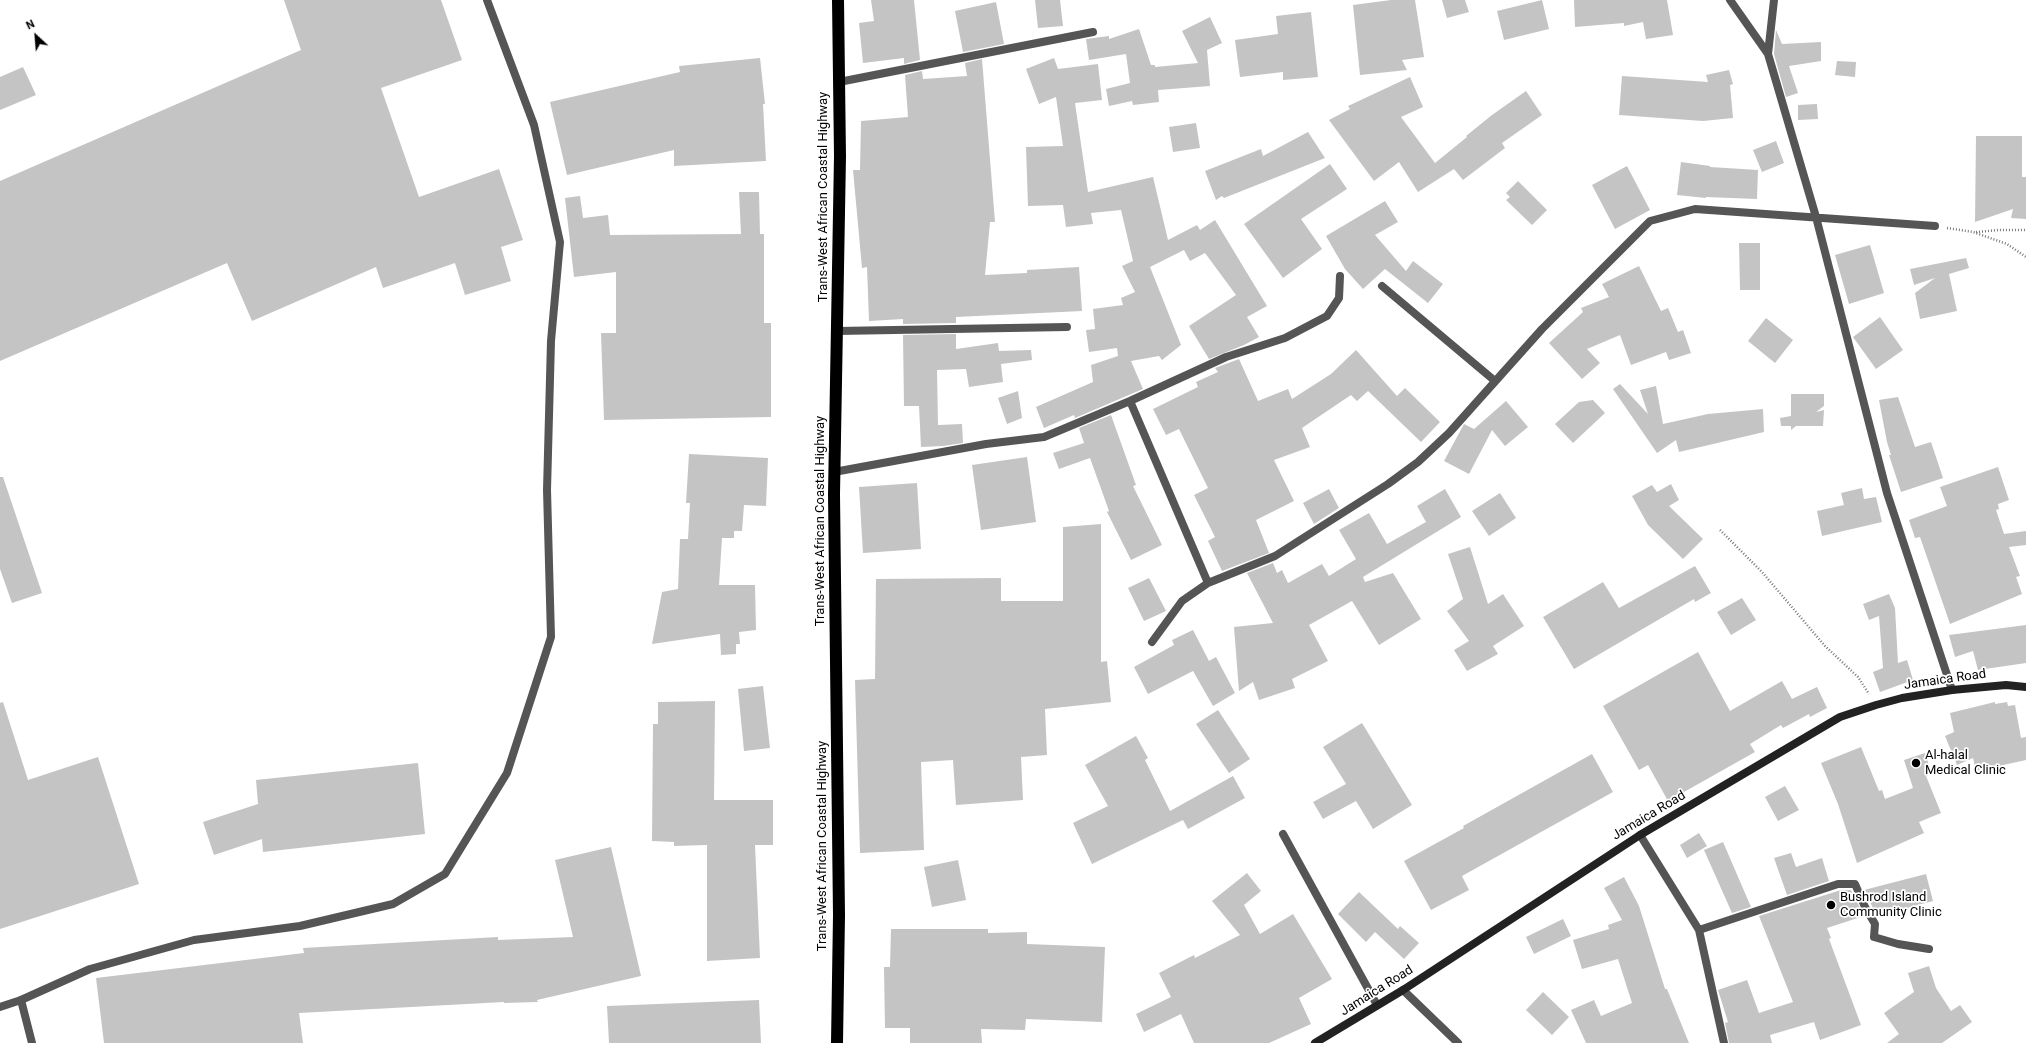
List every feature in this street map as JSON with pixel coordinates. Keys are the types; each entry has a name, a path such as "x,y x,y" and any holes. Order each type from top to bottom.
{"highway":[{"name":"Trans-West African Coastal Highway","path":"837,1043 839,915 834,472 840,156 838,0"}],"street":[{"path":"0,1007 21,1000 90,969 194,940 300,926 393,904 445,874 507,773 551,637 547,490 551,341 560,242 534,125 486,0"},
{"path":"1730,0 1768,54 1816,217 1887,493 1952,690"},
{"path":"1768,54 1774,0"},
{"path":"839,82 1093,32"},
{"path":"1152,642 1182,601 1208,583 1275,556 1388,484 1418,462 1449,433 1495,381 1607,262 1650,221 1695,209 1935,226"},
{"path":"834,472 986,444 1044,437 1130,401 1226,357 1285,338 1327,316 1339,298 1340,276"},
{"path":"1382,286 1495,381"},
{"path":"837,331 1067,327"},
{"path":"1130,401 1208,583"},
{"name":"Jamaica Road","path":"1315,1043 1402,990 1640,835 1840,717 1902,698 1952,690 2006,685 2026,687"},
{"path":"1284,834 1377,1005"},
{"path":"1640,835 1699,930 1724,1043"},
{"path":"1699,930 1838,884 1855,884 1865,907 1875,924 1874,937 1898,944 1929,950"},
{"path":"1402,990 1458,1043"},
{"path":"21,1000 32,1043"}],"path":[{"path":"1935,226 1973,232 2007,244 2026,257"},
{"path":"1973,232 2026,230"},
{"path":"1720,530 1762,572 1825,646 1858,677 1876,705"}],"building":[{"path":"284,0 441,0 462,60 381,88 419,197 499,169 523,240 501,247 511,281 465,295 455,263 383,288 376,267 252,321 227,263 0,361 0,181 301,50"},
{"path":"871,0 914,0 920,60 904,64 904,58 863,63 859,23 874,21"},
{"path":"1035,0 1060,0 1063,26 1038,28"},
{"path":"1391,0 1415,0 1424,57 1402,60 1407,70 1360,75 1353,5"},
{"path":"1442,0 1465,0 1469,12 1447,18"},
{"path":"1542,0 1549,29 1504,40 1497,11"},
{"path":"1574,0 1667,0 1673,35 1646,39 1643,22 1624,26 1624,23 1575,27"},
{"path":"996,2 1004,44 963,52 955,11"},
{"path":"1311,12 1318,77 1283,80 1283,72 1240,77 1235,40 1278,34 1276,16"},
{"path":"1210,17 1222,43 1207,50 1210,86 1158,90 1159,102 1133,105 1132,101 1109,106 1106,89 1130,83 1126,54 1089,60 1086,39 1109,36 1109,39 1139,29 1151,65 1155,65 1155,67 1198,63 1182,31"},
{"path":"1776,30 1782,44 1821,42 1821,61 1789,66 1798,93 1786,97 1774,54"},
{"path":"760,58 765,104 763,104 766,161 674,166 674,150 567,175 550,102 680,72 679,66"},
{"path":"1054,58 1058,69 1098,64 1102,100 1075,103 1088,192 1153,177 1168,240 1197,225 1200,230 1215,220 1267,306 1247,317 1259,337 1244,345 1209,359 1189,326 1236,295 1205,253 1190,261 1184,250 1150,267 1181,345 1162,360 1159,356 1131,361 1143,389 1075,418 1074,415 1044,428 1036,407 1093,382 1091,365 1118,356 1117,348 1089,352 1086,330 1095,329 1093,309 1123,305 1121,298 1135,292 1122,266 1133,261 1121,210 1091,213 1093,224 1066,227 1063,205 1028,206 1026,147 1063,146 1056,97 1039,104 1026,69"},
{"path":"982,59 995,222 990,222 985,275 1027,273 1027,270 1079,267 1082,311 956,317 956,323 903,324 903,319 869,321 867,267 862,268 853,170 860,170 861,121 908,117 905,75 922,71 923,79 967,76 965,63"},
{"path":"1837,61 1856,62 1855,77 1835,75"},
{"path":"23,67 36,95 0,110 0,77"},
{"path":"1729,70 1733,84 1730,85 1733,118 1703,121 1619,115 1622,76 1708,82 1706,75"},
{"path":"1410,77 1423,107 1401,117 1435,163 1492,115 1526,91 1542,115 1502,143 1505,148 1463,180 1454,169 1418,192 1399,162 1374,181 1329,120 1350,109 1348,106"},
{"path":"1817,104 1818,119 1798,120 1798,105"},
{"path":"1196,123 1200,148 1173,152 1169,127"},
{"path":"1308,132 1325,158 1224,198 1222,196 1216,200 1205,171 1261,149 1263,156"},
{"path":"1976,136 2022,136 2022,177 2026,177 2026,219 2011,218 2013,209 1975,222"},
{"path":"1776,141 1784,163 1762,172 1753,150"},
{"path":"1681,162 1710,167 1758,170 1757,199 1706,198 1677,195"},
{"path":"1330,164 1347,189 1301,219 1322,249 1283,278 1244,224"},
{"path":"1627,166 1650,210 1615,229 1592,185"},
{"path":"1518,181 1547,210 1532,225 1506,200 1510,197 1506,193"},
{"path":"739,192 759,192 760,234 764,234 764,323 771,323 771,417 604,420 601,333 616,333 616,272 574,277 565,198 580,196 583,218 608,215 610,235 741,234"},
{"path":"1385,201 1398,222 1375,235 1406,271 1413,261 1443,284 1428,303 1385,269 1363,289 1345,269 1326,236"},
{"path":"1739,243 1760,243 1760,290 1740,290"},
{"path":"1870,245 1884,293 1849,304 1835,255"},
{"path":"1966,258 1969,268 1949,274 1957,311 1920,319 1915,293 1935,278 1914,285 1910,269"},
{"path":"1639,266 1661,311 1668,308 1678,332 1683,330 1691,353 1669,360 1666,352 1631,365 1620,335 1587,349 1600,363 1582,379 1549,343 1583,312 1581,308 1609,297 1602,284"},
{"path":"1880,317 1903,350 1876,369 1853,337"},
{"path":"1766,318 1793,340 1775,363 1748,341"},
{"path":"956,334 956,349 998,343 999,351 1031,350 1032,360 1001,364 1003,382 969,387 966,369 937,370 938,425 962,424 963,443 921,447 919,406 904,406 903,335"},
{"path":"1356,350 1397,396 1405,388 1440,422 1421,442 1368,391 1357,401 1351,395 1302,428 1310,447 1274,460 1294,501 1256,520 1269,553 1222,571 1208,541 1215,537 1194,495 1208,488 1179,429 1166,435 1153,409 1198,387 1196,382 1218,372 1215,368 1239,359 1258,401 1288,389 1292,399 1331,374"},
{"path":"1620,384 1648,414 1640,390 1656,386 1663,424 1708,414 1763,409 1764,432 1679,452 1676,440 1657,453 1613,389"},
{"path":"1018,391 1022,418 1007,424 998,398"},
{"path":"1791,394 1824,394 1824,406 1816,412 1824,410 1823,426 1796,426 1791,430 1791,426 1781,426 1780,418 1791,416"},
{"path":"1898,397 1915,447 1931,442 1943,478 1901,492 1889,455 1891,455 1879,400"},
{"path":"1593,400 1605,413 1573,443 1555,424 1579,402"},
{"path":"1506,401 1528,427 1505,446 1492,430 1469,474 1444,461 1464,424 1474,429"},
{"path":"1111,415 1136,485 1133,486 1162,545 1131,560 1107,512 1109,511 1090,458 1059,469 1053,453 1084,443 1079,428"},
{"path":"689,454 768,458 766,506 744,505 742,531 734,531 734,538 722,538 719,585 755,585 756,630 739,632 740,644 736,644 736,654 721,655 720,634 652,644 662,592 678,589 680,539 688,539 690,503 686,503"},
{"path":"1027,457 1036,522 981,530 972,465"},
{"path":"1998,467 2009,500 1998,504 1999,509 1996,510 2004,534 2026,531 2026,545 2009,547 2020,576 2016,577 2022,594 1950,624 1920,537 1915,538 1909,520 1947,506 1940,487"},
{"path":"0,477 3,477 42,593 12,603 0,569"},
{"path":"917,483 921,549 863,553 859,487"},
{"path":"1671,484 1679,500 1669,506 1703,539 1683,559 1648,525 1632,496 1652,485 1657,492"},
{"path":"1862,488 1864,499 1876,497 1882,522 1822,536 1817,511 1844,505 1841,493"},
{"path":"1329,489 1339,508 1314,524 1303,503"},
{"path":"1445,489 1461,517 1363,577 1365,582 1393,573 1421,619 1379,645 1352,601 1309,625 1328,661 1292,679 1295,688 1259,700 1253,682 1239,691 1234,627 1273,623 1247,573 1273,563 1277,573 1282,570 1288,583 1322,564 1329,576 1356,559 1339,530 1369,513 1387,544 1426,522 1417,506"},
{"path":"1500,493 1516,518 1489,536 1472,511"},
{"path":"1101,524 1101,662 1107,661 1111,702 1045,709 1047,755 1021,757 1023,800 956,805 953,760 921,762 924,850 860,853 855,680 875,679 876,579 1001,578 1001,601 1063,601 1063,527"},
{"path":"1470,547 1488,604 1503,594 1524,626 1493,646 1498,654 1467,671 1454,650 1469,641 1447,611 1463,599 1448,554"},
{"path":"1695,566 1711,593 1695,602 1694,599 1574,669 1543,617 1603,582 1619,608"},
{"path":"1149,578 1166,611 1144,621 1128,588"},
{"path":"1889,594 1895,608 1898,663 1907,660 1913,680 1880,692 1873,672 1883,668 1879,616 1869,620 1863,604"},
{"path":"1742,598 1756,620 1731,635 1717,612"},
{"path":"2026,625 2026,663 1978,670 1973,651 1955,657 1949,635"},
{"path":"1193,630 1209,661 1216,657 1235,693 1213,706 1193,671 1148,694 1134,667 1174,645 1172,640"},
{"path":"1698,652 1730,711 1782,681 1792,699 1817,687 1827,708 1810,717 1809,714 1783,728 1781,725 1750,744 1755,752 1668,801 1648,765 1639,770 1603,706"},
{"path":"763,686 770,748 744,751 738,689"},
{"path":"715,701 714,800 773,800 773,845 755,845 760,958 707,961 707,845 674,846 674,842 652,841 653,724 658,724 658,702"},
{"path":"3,702 28,780 98,757 139,884 0,929 0,703"},
{"path":"1995,702 1995,704 2007,702 2008,706 2015,705 2021,738 2026,737 2026,760 1976,771 1973,758 1957,765 1945,736 1954,732 1950,713"},
{"path":"1218,710 1250,759 1229,773 1196,724"},
{"path":"1362,723 1412,805 1373,829 1356,801 1323,819 1313,802 1346,784 1323,747"},
{"path":"1136,736 1148,758 1145,760 1170,811 1233,776 1245,798 1188,829 1183,820 1092,864 1073,823 1108,806 1085,765"},
{"path":"1861,747 1879,791 1882,790 1885,799 1913,788 1904,760 1925,753 1932,774 1926,776 1941,813 1919,822 1924,833 1857,863 1838,804 1821,763"},
{"path":"1592,754 1613,792 1462,876 1469,890 1431,910 1404,861 1464,828 1463,826"},
{"path":"418,763 425,834 263,852 262,839 214,855 203,822 258,804 256,780"},
{"path":"1785,786 1799,810 1778,821 1765,797"},
{"path":"1699,833 1707,846 1687,858 1680,845"},
{"path":"1723,842 1751,907 1732,913 1704,850"},
{"path":"611,847 641,976 537,1000 538,1002 504,1002 299,1013 303,1043 104,1043 96,978 304,953 303,948 498,937 498,940 573,937 555,860"},
{"path":"1791,853 1796,867 1822,858 1829,881 1787,895 1774,858"},
{"path":"958,860 966,900 932,907 924,867"},
{"path":"1247,873 1261,891 1244,905 1260,934 1293,914 1332,979 1299,998 1311,1024 1269,1043 1194,1043 1181,1014 1144,1032 1136,1014 1171,997 1159,973 1194,955 1195,958 1240,935 1212,901"},
{"path":"1926,874 1933,901 1877,916 1864,890"},
{"path":"1624,877 1639,906 1665,989 1667,989 1689,1043 1586,1043 1571,1010 1594,1000 1601,1016 1632,1003 1618,959 1582,969 1573,940 1609,929 1608,925 1622,920 1604,888"},
{"path":"1841,890 1851,890 1864,916 1827,928 1831,938 1829,939 1861,1025 1820,1040 1814,1022 1770,1035 1772,1043 1729,1043 1725,1023 1728,1022 1718,990 1747,980 1759,1013 1793,1002 1759,916"},
{"path":"1359,892 1398,929 1400,926 1419,943 1404,959 1375,932 1366,942 1338,914"},
{"path":"1563,919 1571,936 1534,954 1526,937"},
{"path":"891,929 988,929 988,933 1027,932 1027,944 1105,947 1102,1022 1026,1019 1025,1030 981,1029 982,1043 910,1043 910,1028 885,1028 884,967 890,967"},
{"path":"1929,966 1936,988 1951,1011 1960,1005 1972,1022 1942,1043 1887,1043 1899,1034 1884,1013 1914,992 1908,973"},
{"path":"1543,992 1569,1017 1552,1035 1526,1010"},
{"path":"759,1000 761,1043 609,1043 607,1006"}],"place":[{"name":"Al-halal Medical Clinic","path":"1916,763"},
{"name":"Bushrod Island Community Clinic","path":"1831,905"}]}
